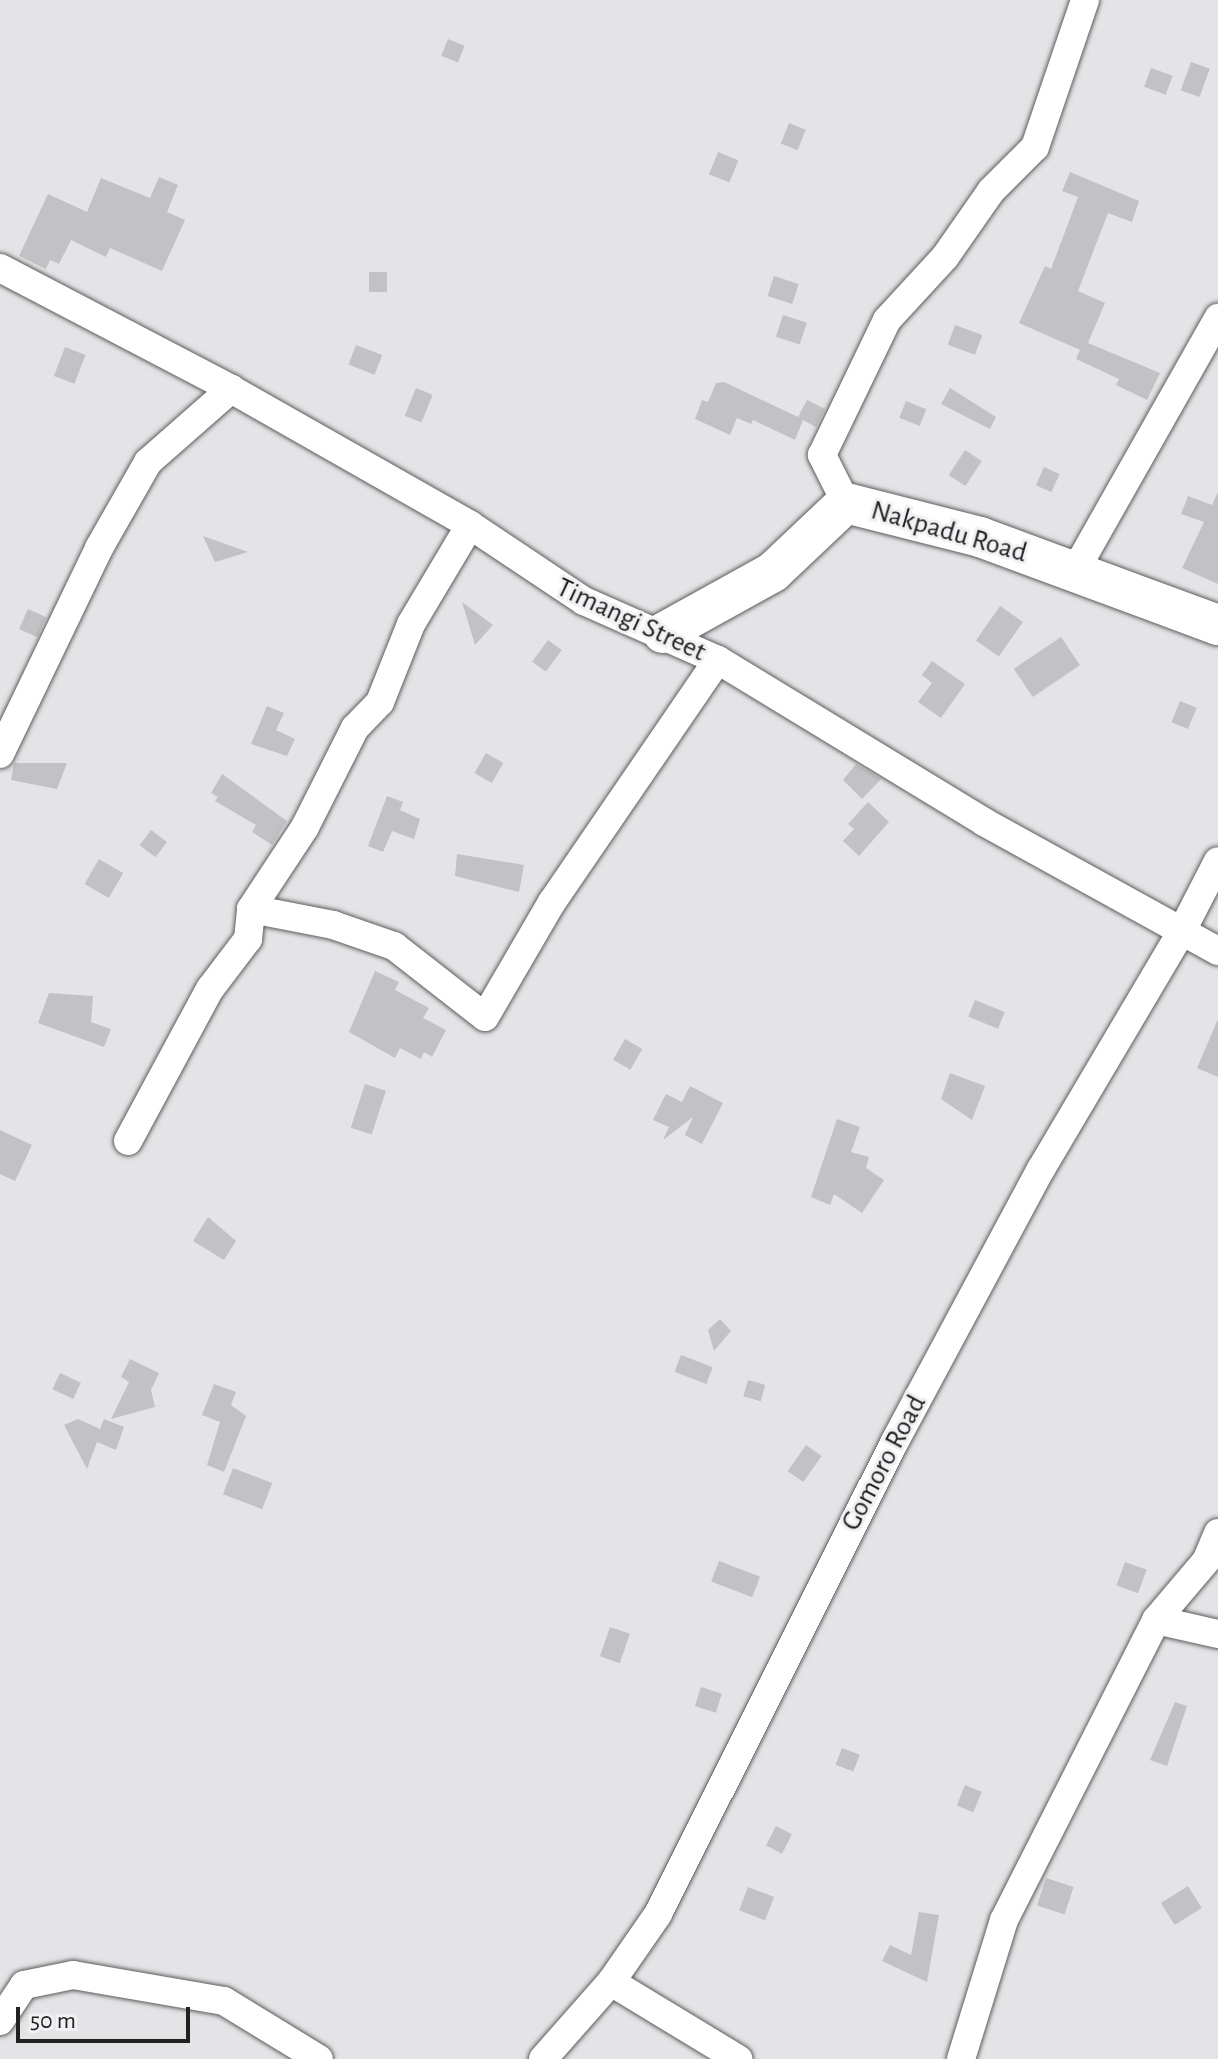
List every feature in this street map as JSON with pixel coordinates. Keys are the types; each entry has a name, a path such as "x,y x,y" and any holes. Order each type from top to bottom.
{"street":[{"path":"846,503 822,455 887,320 945,257 991,191 1035,147 1085,0"},
{"name":"Timangi Street","path":"0,268 231,389 470,525 561,589 718,660 984,822 1218,951"},
{"path":"1075,571 1218,318"},
{"path":"0,754 99,548 148,462 231,389"},
{"name":"Nakpadu Road","path":"663,633 773,572 846,503 980,537 1218,625"},
{"path":"128,1141 210,989 248,939 251,909 305,827 355,728 380,702 411,624 470,525"},
{"path":"251,909 333,925 394,946 485,1017 552,902 718,660"},
{"name":"Gomoro Road","path":"543,2059 611,1982 658,1914 787,1648 1041,1169 1183,929 1218,861"},
{"path":"961,2059 1004,1920 1156,1620 1206,1561 1218,1533"},
{"path":"1156,1620 1218,1634"},
{"path":"0,2021 24,1985 73,1975 224,2001 319,2059"},
{"path":"611,1982 738,2059"}],"building":[{"path":"448,39 465,46 458,62 441,56"},
{"path":"1191,62 1210,69 1200,97 1181,90"},
{"path":"1151,68 1173,76 1166,95 1144,87"},
{"path":"789,123 806,130 797,150 781,143"},
{"path":"718,152 738,160 729,182 709,174"},
{"path":"1070,172 1139,201 1132,222 1108,213 1078,291 1105,303 1088,343 1160,373 1147,400 1116,385 1119,379 1076,359 1080,350 1019,323 1045,266 1051,269 1078,197 1062,191"},
{"path":"159,177 178,185 167,212 185,220 162,271 110,248 106,257 71,240 59,264 50,260 46,269 19,256 48,194 87,212 101,178 150,198"},
{"path":"369,272 387,272 387,292 369,292"},
{"path":"774,276 799,284 792,304 768,296"},
{"path":"783,315 807,323 800,345 776,337"},
{"path":"955,325 982,335 975,355 948,345"},
{"path":"356,345 382,355 375,375 348,365"},
{"path":"65,347 86,355 74,384 54,376"},
{"path":"724,382 798,417 807,400 825,409 816,427 803,420 795,440 753,420 751,424 737,418 730,435 695,419 702,400 708,402 716,383"},
{"path":"416,388 433,395 421,423 405,416"},
{"path":"950,388 996,417 990,429 941,404"},
{"path":"906,401 926,409 920,426 899,418"},
{"path":"965,450 982,461 965,486 949,475"},
{"path":"1044,467 1060,474 1051,492 1036,485"},
{"path":"1218,492 1218,584 1182,568 1204,522 1181,514 1188,496 1212,505"},
{"path":"203,536 248,552 215,562"},
{"path":"462,602 493,625 475,645"},
{"path":"1000,606 1023,622 999,656 976,640"},
{"path":"28,609 46,617 37,637 19,629"},
{"path":"1061,637 1080,665 1033,697 1014,669"},
{"path":"548,640 562,650 546,672 532,662"},
{"path":"932,661 965,684 941,718 918,702 932,683 922,675"},
{"path":"1180,701 1197,708 1188,729 1171,722"},
{"path":"267,706 284,713 276,730 295,739 287,756 251,744"},
{"path":"486,753 503,763 492,783 474,773"},
{"path":"14,763 67,763 57,789 11,780"},
{"path":"856,764 881,779 862,799 843,780"},
{"path":"222,774 287,821 272,845 252,832 256,825 215,801 218,797 211,793"},
{"path":"387,796 403,802 400,810 420,819 414,839 392,831 383,852 368,846"},
{"path":"868,802 889,822 859,856 843,841 854,829 848,824"},
{"path":"151,830 167,842 156,857 140,845"},
{"path":"457,854 524,865 519,892 455,876"},
{"path":"99,859 123,873 109,898 84,884"},
{"path":"375,971 399,982 395,990 429,1008 423,1018 446,1030 432,1057 424,1052 421,1059 400,1048 395,1058 349,1032"},
{"path":"49,993 93,996 91,1022 111,1029 104,1047 38,1023"},
{"path":"975,1000 1005,1012 998,1029 968,1017"},
{"path":"1218,1019 1218,1077 1197,1068"},
{"path":"625,1039 642,1049 630,1070 613,1060"},
{"path":"950,1073 985,1086 972,1120 941,1099"},
{"path":"365,1084 386,1091 372,1135 351,1128"},
{"path":"690,1086 723,1103 702,1144 685,1135 693,1117 663,1140 669,1127 653,1120 666,1094 682,1102"},
{"path":"837,1119 860,1127 851,1152 869,1157 866,1168 884,1180 862,1213 834,1194 830,1205 811,1197"},
{"path":"0,1130 32,1145 15,1181 0,1174"},
{"path":"208,1217 236,1241 224,1260 193,1241"},
{"path":"720,1319 731,1331 714,1351 708,1330"},
{"path":"681,1355 713,1367 706,1384 675,1372"},
{"path":"130,1359 159,1373 151,1390 155,1407 111,1419 129,1382 121,1377"},
{"path":"60,1373 81,1383 73,1399 52,1389"},
{"path":"748,1380 765,1385 761,1401 743,1396"},
{"path":"214,1384 236,1392 231,1405 246,1416 224,1472 207,1465 220,1422 202,1415"},
{"path":"78,1419 100,1429 104,1419 124,1427 116,1450 97,1442 87,1469 64,1425"},
{"path":"806,1445 822,1456 803,1482 788,1471"},
{"path":"233,1468 272,1483 262,1509 223,1494"},
{"path":"719,1561 760,1577 752,1597 711,1582"},
{"path":"1125,1562 1147,1570 1138,1593 1116,1585"},
{"path":"610,1627 630,1634 620,1663 600,1656"},
{"path":"701,1687 722,1694 716,1713 695,1706"},
{"path":"1175,1702 1187,1706 1167,1766 1150,1760"},
{"path":"842,1748 860,1755 853,1772 836,1765"},
{"path":"965,1785 982,1792 973,1812 957,1805"},
{"path":"776,1826 792,1834 782,1854 766,1846"},
{"path":"1046,1878 1074,1887 1065,1915 1037,1906"},
{"path":"1188,1886 1202,1908 1175,1925 1161,1903"},
{"path":"748,1887 774,1897 765,1920 739,1910"},
{"path":"919,1912 939,1915 927,1982 882,1961 890,1945 911,1955"}]}
